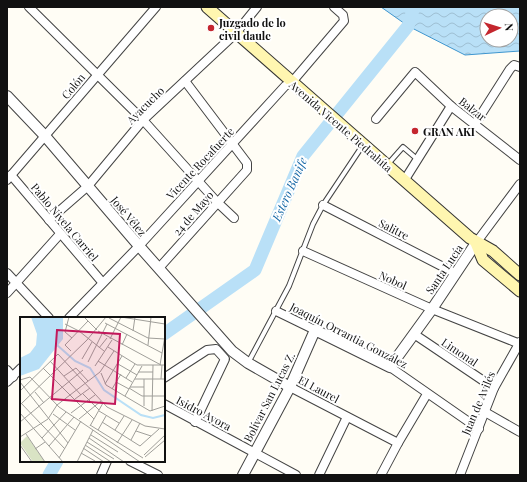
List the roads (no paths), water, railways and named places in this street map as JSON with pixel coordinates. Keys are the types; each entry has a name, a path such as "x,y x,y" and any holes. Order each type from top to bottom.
{"main road":[{"name":"Avenida Vicente Piedrahíta","path":"207,7 360,143 476,243 493,251 520,275"},
{"name":"Avenida Vicente Piedrahíta","path":"476,243 483,260 520,291"}],"street":[{"path":"29,7 143,120 217,202 234,218"},
{"name":"Colón","path":"9,178 156,7"},
{"name":"Ayacucho","path":"49,220 88,186 143,120 236,32 257,7"},
{"name":"Vicente Rocafuerte","path":"70,317 102,282 139,246 198,180 286,86 292,82 344,21 343,15 334,7"},
{"path":"475,124 510,69 514,65 520,67"},
{"name":"Balzar","path":"376,119 415,72 451,106 520,160"},
{"path":"185,81 232,144"},
{"name":"José Vélez","path":"7,96 45,136 139,246 232,351"},
{"path":"404,181 451,106"},
{"name":"24 de Mayo","path":"159,268 247,170 247,163 232,144"},
{"name":"Pablo Nivela Carriel","path":"9,178 49,220 102,282"},
{"name":"Santa Lucía","path":"390,368 476,243 520,184"},
{"name":"Salitre","path":"323,205 455,273"},
{"path":"7,293 60,234"},
{"name":"Nobol","path":"302,251 432,309 520,343"},
{"path":"7,273 48,317"},
{"name":"Joaquín Orrantia González","path":"276,311 390,368 423,389 427,394 479,429"},
{"name":"Bolívar San Lucas Z.","path":"243,475 290,387 315,330"},
{"name":"Limonal","path":"414,334 494,388"},
{"name":"Juan de Avilés","path":"460,475 494,388 520,343"},
{"path":"165,377 207,350 216,349 225,359 195,422"},
{"name":"El Laurel","path":"232,351 248,363 290,387 398,443"},
{"path":"9,376 20,369"},
{"path":"381,475 427,394"},
{"name":"Isidro Ayora","path":"165,405 296,475"},
{"path":"485,412 520,432"},
{"path":"319,475 347,417"},
{"path":"101,475 107,462"},
{"path":"132,462 158,475"}],"lane":[{"path":"276,311 289,286 313,224 360,143"},
{"path":"387,166 403,147 417,159"},
{"name":"Joaquín Orrantia González","path":"248,363 266,327 276,311"}],"water":[{"path":"381,7 520,7 520,51 465,55 408,26"}],"waterway":[{"name":"Estero Banife","path":"165,333 255,270 303,156 408,26 414,7"},
{"name":"Estero Banife","path":"49,475 56,462"}],"place":[{"name":"Juzgado de lo civil daule","path":"211,28"},
{"name":"GRAN AKI","path":"415,131"}]}
